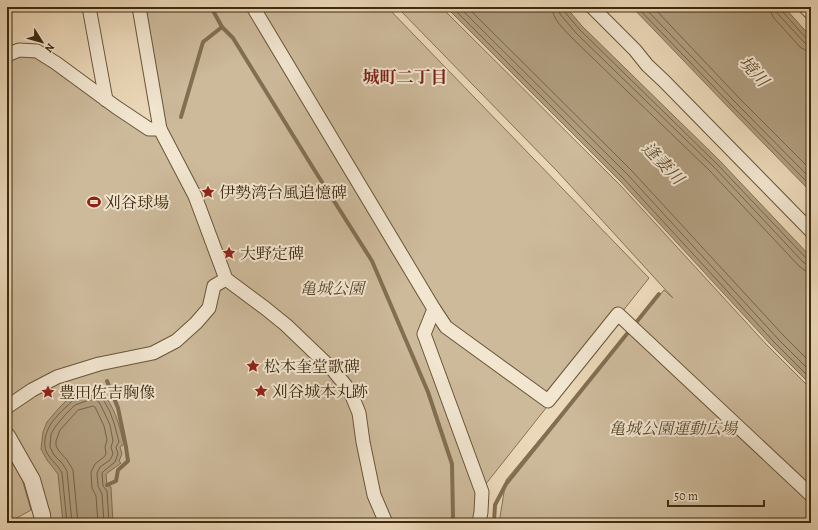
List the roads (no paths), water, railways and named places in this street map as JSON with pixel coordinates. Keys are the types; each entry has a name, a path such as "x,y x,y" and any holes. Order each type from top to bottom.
{"street":[{"path":"88,7 106,100"},
{"path":"139,7 160,129 195,196 226,278 286,325 333,370 350,391 359,414 374,495 386,523"},
{"path":"253,7 446,327 548,401 618,314 811,495"},
{"path":"592,7 635,50 647,65 811,231"},
{"path":"806,7 811,13"},
{"path":"7,55 19,50 38,51 149,129 160,129"},
{"path":"7,407 32,390 57,377 99,364 153,352 176,341 196,323 209,308 214,286 226,278"},
{"path":"434,309 424,334 482,492 479,523"},
{"path":"7,436 32,480 43,523"}],"water":[{"name":"逢妻川","path":"446,7 566,7 582,26 720,161 811,257 811,385 772,346 621,182"},
{"name":"境川","path":"632,7 784,7 811,37 811,192 731,110"},
{"path":"88,391 100,391 105,397 116,416 124,444 120,447 122,454 119,461 121,463 106,474 107,485 111,487 113,523 63,523 58,474 47,460 41,449 43,432 47,422 70,397"}],"waterway":[{"path":"211,7 222,27 233,38 372,261 428,392 452,464 453,517 450,523"},
{"path":"181,117 203,42 222,27"},
{"path":"494,523 495,505 506,484 659,294"},
{"path":"107,381 118,408 128,461 118,470 116,481 107,485"}],"place":[{"name":"伊勢湾台風追憶碑","path":"208,192"},
{"name":"刈谷球場","path":"94,202"},
{"name":"大野定碑","path":"229,253"},
{"name":"松本奎堂歌碑","path":"253,366"},
{"name":"刈谷城本丸跡","path":"261,391"},
{"name":"豊田佐吉胸像","path":"48,392"}],"district":[{"name":"城町二丁目","path":"405,77"}],"park label":[{"name":"亀城公園","path":"332,288"},
{"name":"亀城公園運動広場","path":"673,428"}]}
